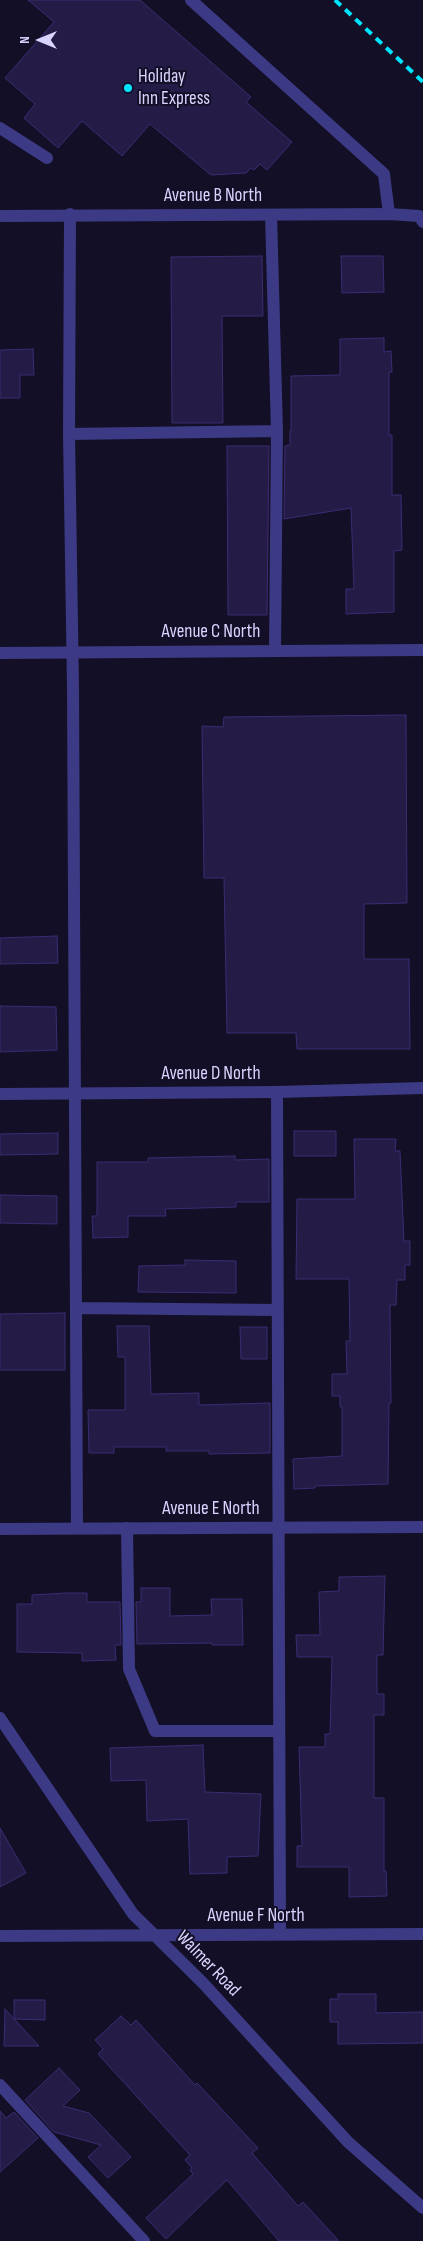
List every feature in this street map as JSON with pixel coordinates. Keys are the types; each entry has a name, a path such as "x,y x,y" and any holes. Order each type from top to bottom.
{"street":[{"path":"191,0 384,174 389,214"},
{"path":"0,128 47,158"},
{"path":"70,214 69,434 73,652 77,1528"},
{"name":"Avenue B North","path":"0,216 70,214 389,214 419,216 423,222"},
{"path":"271,215 277,431 275,650"},
{"path":"69,434 277,431"},
{"name":"Avenue C North","path":"0,653 423,650"},
{"name":"Avenue D North","path":"0,1094 278,1092 423,1088"},
{"path":"278,1092 277,1310 280,1934"},
{"path":"76,1308 277,1310"},
{"name":"Avenue E North","path":"0,1529 423,1526"},
{"path":"127,1528 129,1669 155,1731 278,1731"},
{"name":"Walmer Road","path":"0,1718 133,1914 203,1983 348,2142 423,2208"},
{"name":"Avenue F North","path":"0,1936 423,1934"},
{"path":"0,2085 144,2241"}],"building":[{"name":"Holiday Inn Express","path":"28,0 140,0 251,97 246,102 292,142 267,170 260,164 254,170 251,168 246,173 211,175 150,124 122,156 82,121 58,148 24,118 35,104 5,78 54,22"},
{"path":"262,256 263,316 222,316 223,423 172,423 171,257"},
{"path":"341,256 383,256 384,292 342,293"},
{"path":"384,338 384,352 391,351 389,435 392,435 392,495 401,495 402,550 394,551 394,612 346,614 346,589 354,589 351,508 284,519 285,446 290,445 291,431 291,376 340,375 340,339"},
{"path":"33,349 34,375 20,375 20,398 0,398 0,350"},
{"path":"227,446 269,446 267,615 228,615"},
{"path":"406,715 407,903 364,904 364,959 409,959 410,1049 297,1049 296,1033 227,1033 224,878 204,878 202,726 223,727 224,717"},
{"path":"57,936 58,963 0,964 0,938"},
{"path":"0,1006 56,1007 57,1050 0,1052"},
{"path":"294,1131 336,1131 336,1156 294,1156"},
{"path":"58,1133 58,1154 0,1155 0,1134"},
{"path":"354,1139 396,1139 395,1151 400,1151 404,1241 410,1241 410,1265 405,1265 405,1280 397,1280 396,1305 390,1305 391,1403 389,1403 388,1484 315,1486 315,1488 294,1489 293,1459 342,1456 342,1407 340,1407 340,1396 332,1396 332,1374 347,1374 346,1341 350,1341 349,1279 296,1279 297,1199 355,1199"},
{"path":"235,1156 235,1160 269,1159 269,1202 236,1202 236,1207 165,1209 166,1216 128,1216 128,1237 93,1238 92,1216 97,1216 97,1162 148,1162 148,1158"},
{"path":"0,1195 57,1196 57,1224 0,1223"},
{"path":"185,1260 236,1261 236,1293 138,1292 139,1266 185,1265"},
{"path":"65,1313 65,1370 0,1370 0,1314"},
{"path":"117,1326 149,1326 151,1394 199,1393 199,1405 270,1403 270,1453 209,1454 209,1451 166,1451 166,1447 114,1447 114,1453 89,1453 88,1410 125,1410 125,1357 118,1357"},
{"path":"240,1327 267,1327 267,1359 241,1359"},
{"path":"385,1576 383,1655 377,1655 377,1694 384,1694 384,1715 374,1715 374,1798 384,1798 384,1871 386,1871 387,1896 349,1897 349,1867 297,1867 297,1846 302,1846 299,1747 325,1747 325,1734 330,1734 332,1657 297,1657 296,1635 320,1635 319,1592 339,1591 339,1577"},
{"path":"141,1588 170,1588 170,1616 212,1615 211,1599 242,1599 243,1645 212,1645 212,1643 137,1644 136,1602 141,1602"},
{"path":"87,1593 87,1602 120,1602 121,1645 115,1645 116,1660 82,1661 82,1653 17,1652 17,1604 32,1604 32,1595"},
{"path":"203,1745 205,1792 261,1794 258,1856 227,1857 227,1873 190,1874 188,1819 147,1821 146,1780 111,1781 110,1748"},
{"path":"0,1828 26,1873 0,1887"},
{"path":"338,1994 376,1994 376,2013 423,2012 423,2043 338,2044 338,2022 330,2022 330,1999 338,1999"},
{"path":"14,2000 45,2000 45,2020 14,2019"},
{"path":"5,2009 39,2046 4,2046"},
{"path":"121,2016 131,2025 136,2020 195,2085 197,2083 258,2148 252,2153 298,2206 303,2202 339,2241 279,2241 227,2180 166,2239 146,2218 193,2174 190,2170 192,2168 185,2160 190,2155 98,2054 103,2049 95,2040"},
{"path":"59,2068 80,2090 63,2106 89,2113 131,2157 108,2178 88,2157 101,2145 54,2132 25,2100"},
{"path":"0,2111 6,2118 14,2112 38,2138 0,2172"}],"railway":[{"path":"335,0 423,82"}],"place":[{"name":"Holiday Inn Express","path":"128,88"}]}
